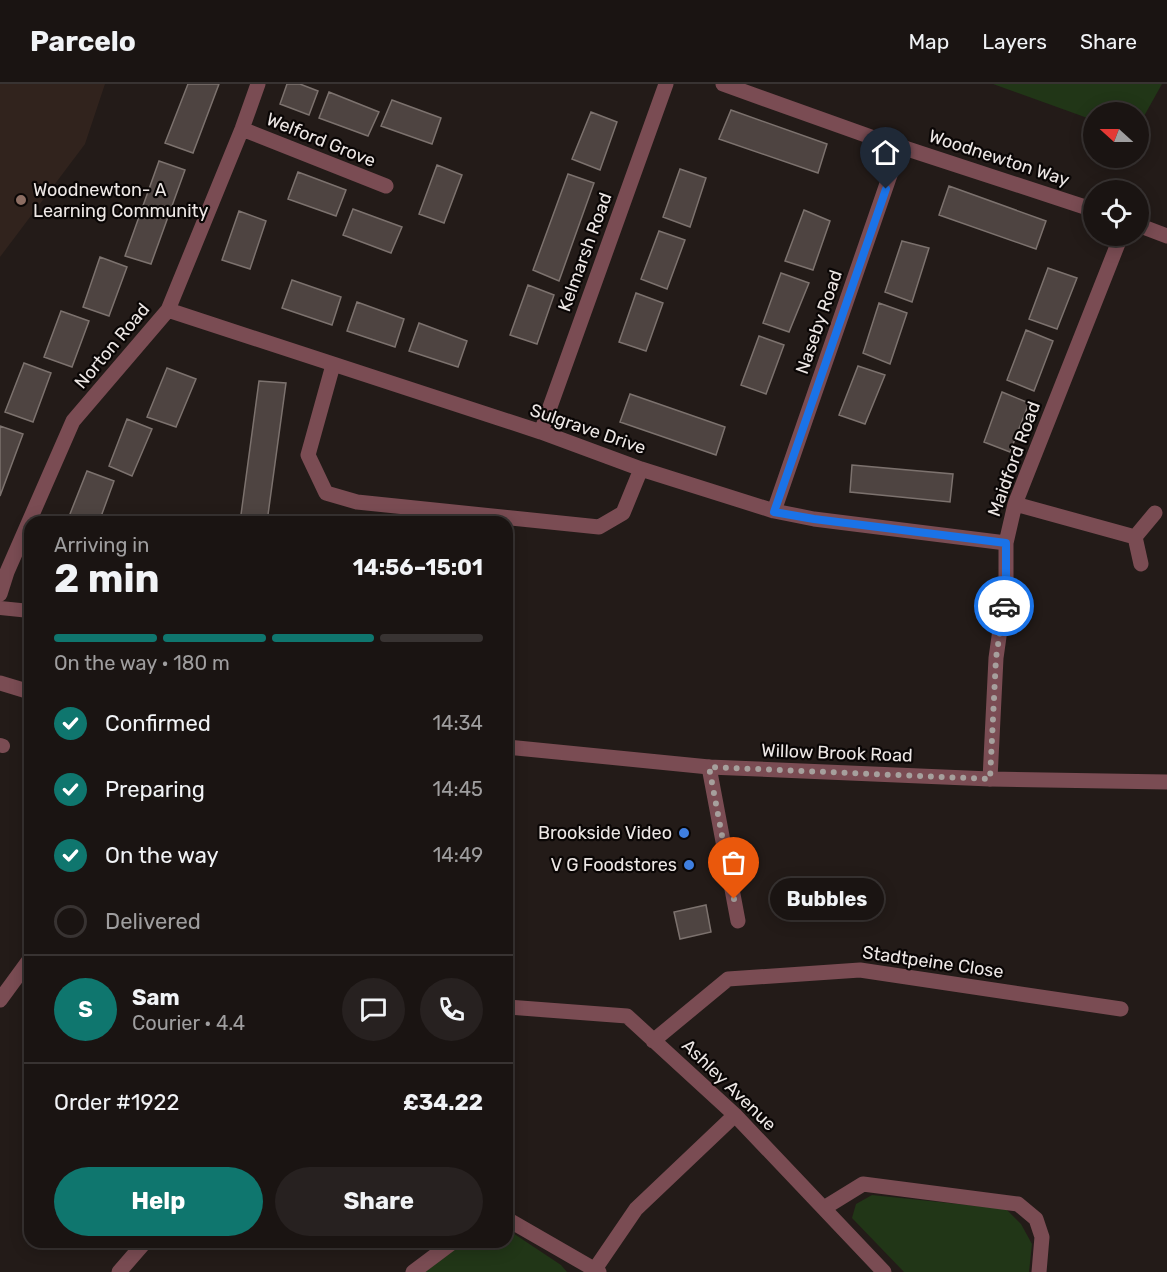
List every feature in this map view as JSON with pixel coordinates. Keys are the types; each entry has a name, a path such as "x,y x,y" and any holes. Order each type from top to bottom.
{"street":[{"name":"Norton Road","path":"29,516 74,421 168,310 258,84"},
{"name":"Kelmarsh Road","path":"541,432 666,84"},
{"name":"Woodnewton Way","path":"723,84 1083,206"},
{"name":"Welford Grove","path":"242,129 386,186"},
{"name":"Naseby Road","path":"774,512 900,146"},
{"path":"1149,229 1167,236"},
{"name":"Maidford Road","path":"990,779 996,658 1006,587 1006,543 1015,504 1117,246"},
{"name":"Sulgrave Drive","path":"168,310 541,432 641,469 774,512 1006,543"},
{"path":"333,365 308,455 327,493 357,502 493,516"},
{"path":"513,518 599,527 623,513 641,469"},
{"path":"1015,504 1135,537"},
{"path":"1135,537 1155,513"},
{"name":"Norton Road","path":"0,594 3,571 24,527"},
{"path":"1135,537 1141,564"},
{"path":"0,683 24,690"},
{"name":"Willow Brook Road","path":"513,748 709,767 990,779 1167,782"},
{"path":"709,767 738,921"},
{"path":"0,1000 24,966"},
{"name":"Stadtpeine Close","path":"654,1041 728,979 860,970 1121,1009"},
{"name":"Ashley Avenue","path":"513,1007 627,1016 735,1115 884,1272"},
{"path":"513,1223 595,1271 636,1209 735,1115"},
{"path":"824,1208 863,1184 1018,1204 1036,1219 1042,1237 1039,1272"},
{"path":"119,1272 140,1248"},
{"path":"413,1272 445,1248"}],"lane":[{"path":"0,608 24,610"}],"shaded area":[{"name":"Woodnewton- A Learning Community","path":"0,84 105,84 85,144 0,257"}],"green space":[{"path":"993,84 1162,84 1149,107 1149,102 1083,102 1083,116"},
{"path":"872,1195 1006,1209 1021,1224 1032,1244 1029,1272 904,1272 852,1218 856,1204"},
{"path":"513,1233 561,1265 567,1272 425,1272 455,1248 513,1248"}],"building":[{"path":"188,84 219,84 193,153 165,143"},
{"path":"287,84 300,84 318,91 309,115 280,104"},
{"path":"329,92 379,112 368,136 319,118"},
{"path":"392,100 441,118 432,144 381,126"},
{"path":"731,110 827,144 818,173 719,139"},
{"path":"591,112 617,122 600,170 572,159"},
{"path":"159,161 185,170 151,264 125,256"},
{"path":"437,165 462,175 444,223 419,214"},
{"path":"680,169 706,178 690,227 663,217"},
{"path":"298,172 346,190 336,216 288,199"},
{"path":"568,174 594,183 559,281 533,270"},
{"path":"949,186 1046,221 1036,249 939,215"},
{"path":"353,209 402,227 391,253 343,235"},
{"path":"804,210 830,221 813,270 785,261"},
{"path":"239,211 266,221 250,269 222,260"},
{"path":"659,231 685,240 667,289 641,279"},
{"path":"902,241 929,248 912,302 885,292"},
{"path":"100,257 127,267 109,316 83,307"},
{"path":"1048,268 1077,278 1057,329 1029,319"},
{"path":"781,273 809,283 789,332 763,323"},
{"path":"292,280 341,297 332,325 282,308"},
{"path":"528,285 554,295 537,344 510,335"},
{"path":"636,293 663,303 646,351 619,342"},
{"path":"357,302 404,319 395,347 347,331"},
{"path":"879,303 907,313 890,364 863,353"},
{"path":"61,311 89,321 72,367 44,357"},
{"path":"419,323 467,341 458,367 409,351"},
{"path":"1026,330 1053,341 1034,391 1007,380"},
{"path":"759,336 784,345 766,394 741,385"},
{"path":"24,363 51,373 33,422 5,412"},
{"path":"858,366 885,375 865,424 839,415"},
{"path":"167,368 196,379 176,427 147,417"},
{"path":"259,381 286,383 268,516 241,516"},
{"path":"1002,392 1029,403 1010,452 984,442"},
{"path":"630,394 725,427 716,455 620,422"},
{"path":"127,419 152,429 132,476 109,466"},
{"path":"0,426 23,434 0,496"},
{"path":"852,465 953,474 950,502 850,492"},
{"path":"87,471 114,481 101,516 69,516"},
{"path":"706,905 711,932 680,939 674,912"}],"way so far":[{"path":"734,899 709,767 990,779 996,658 1004,606"}],"place":[{"name":"Woodnewton- A Learning Community","path":"21,200"},
{"name":"Brookside Video","path":"684,833"},
{"name":"V G Foodstores","path":"689,865"},
{"name":"Bubbles","path":"734,899"}],"route":[{"path":"886,189 774,512 1006,543 1004,606"}]}
